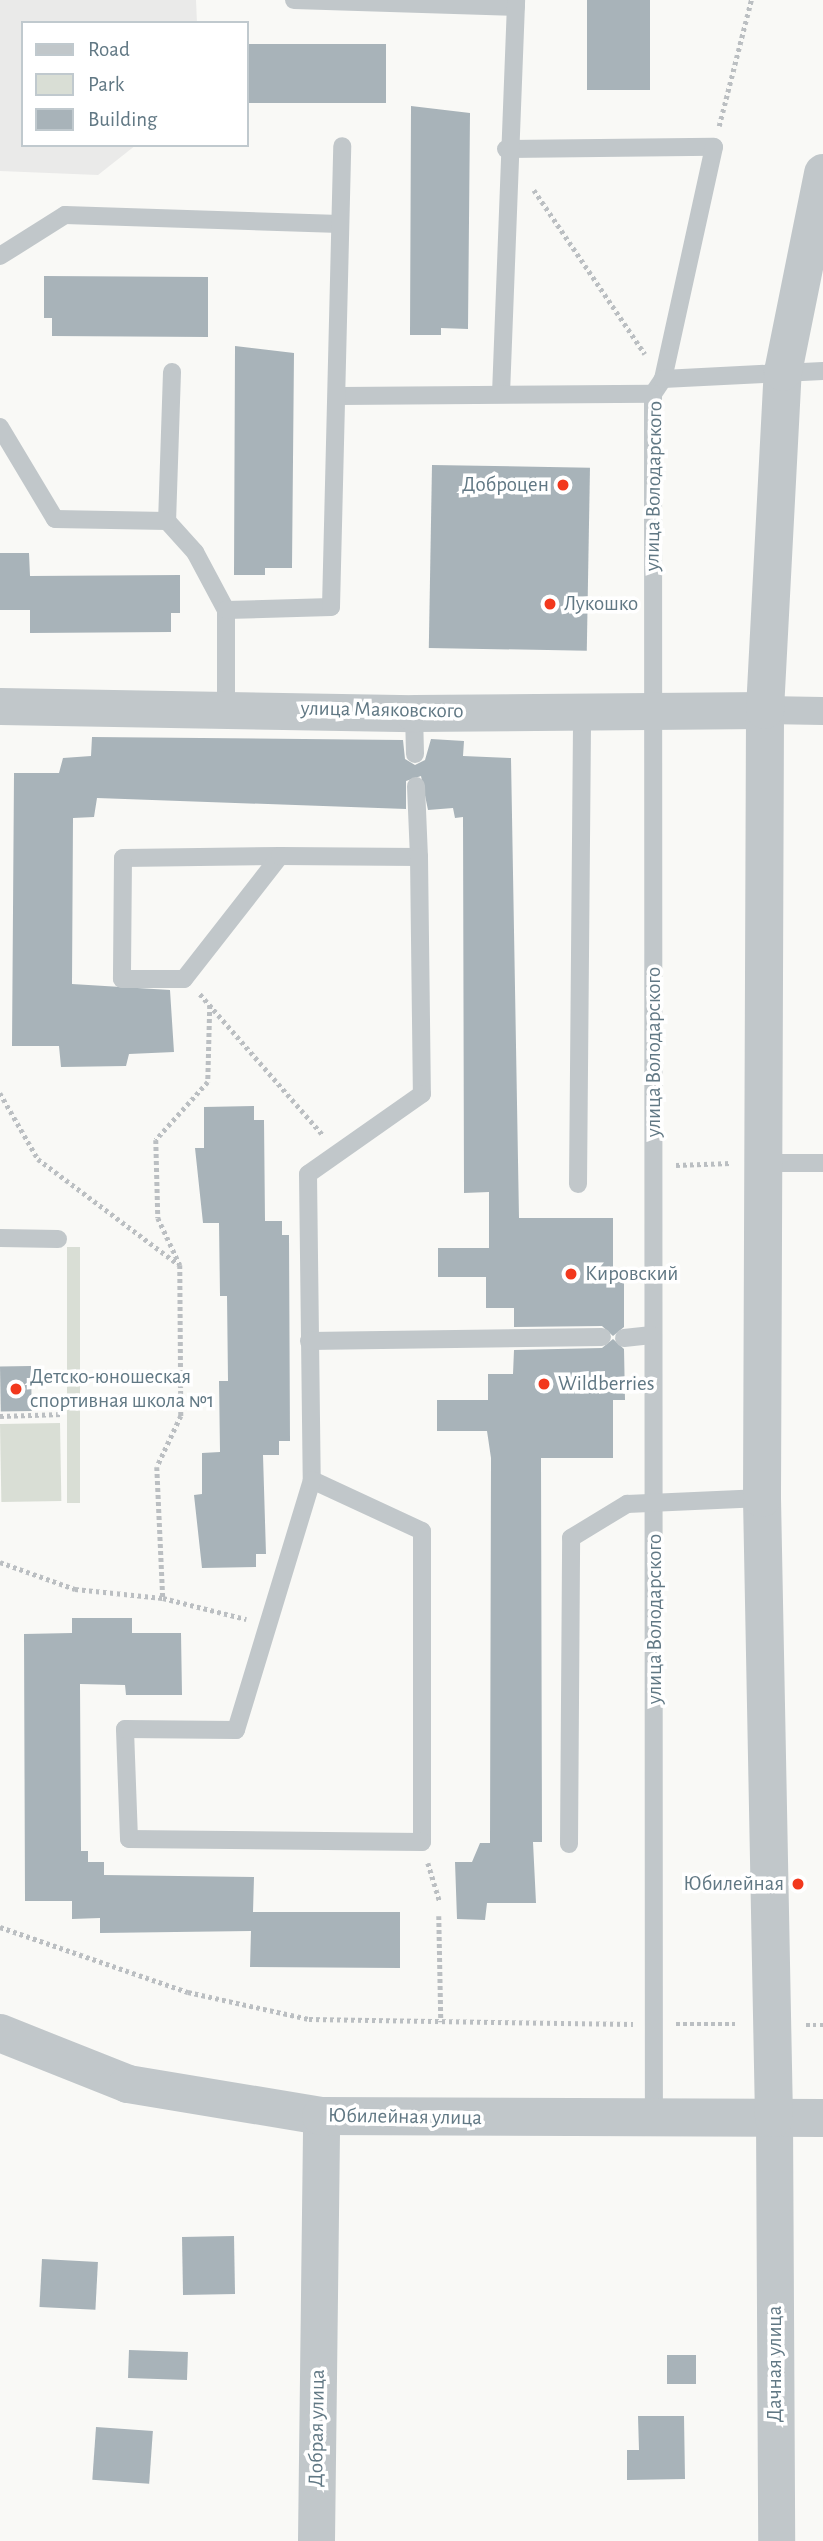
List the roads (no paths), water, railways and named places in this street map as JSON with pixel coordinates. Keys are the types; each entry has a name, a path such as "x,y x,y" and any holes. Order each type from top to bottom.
{"street":[{"path":"774,2118 775,2024 762,1498 765,710 783,372 823,173"},
{"name":"улица Маяковского","path":"0,706 226,707 414,713 582,707 765,710"},
{"path":"765,710 823,711"},
{"name":"Юбилейная улица","path":"0,2032 128,2084 321,2116 823,2118"},
{"name":"Добрая улица","path":"316,2541 321,2116"},
{"name":"Дачная улица","path":"774,2118 776,2541"}],"lane":[{"path":"293,0 516,3 506,149 501,394"},
{"path":"226,610 331,607 340,396 342,146"},
{"name":"улица Володарского","path":"506,149 714,147 658,387 652,708 654,2117"},
{"path":"0,256 65,215 340,224"},
{"path":"340,396 501,394 658,387 783,372 823,371"},
{"path":"172,372 167,522 195,552 226,610 226,707"},
{"path":"0,427 55,519 167,522"},
{"path":"579,1184 582,707"},
{"path":"414,713 415,754"},
{"path":"312,1480 422,1531 422,1842 129,1839 125,1729 236,1730 312,1480 308,1174 422,1094 416,786"},
{"path":"280,856 184,979 121,979 123,858 280,856 419,858"},
{"path":"762,1163 823,1163"},
{"path":"0,1238 58,1239"},
{"path":"624,1338 652,1335"},
{"path":"309,1342 602,1337"},
{"path":"569,1844 571,1538 627,1504 655,1500 762,1498"}],"place":[{"name":"Доброцен","path":"563,485"},
{"name":"Лукошко","path":"550,604"},
{"name":"Кировский","path":"571,1274"},
{"name":"Wildberries","path":"544,1384"},
{"name":"Детско-юношеская спортивная школа №1","path":"16,1389"},
{"name":"Юбилейная","path":"798,1884"}]}
